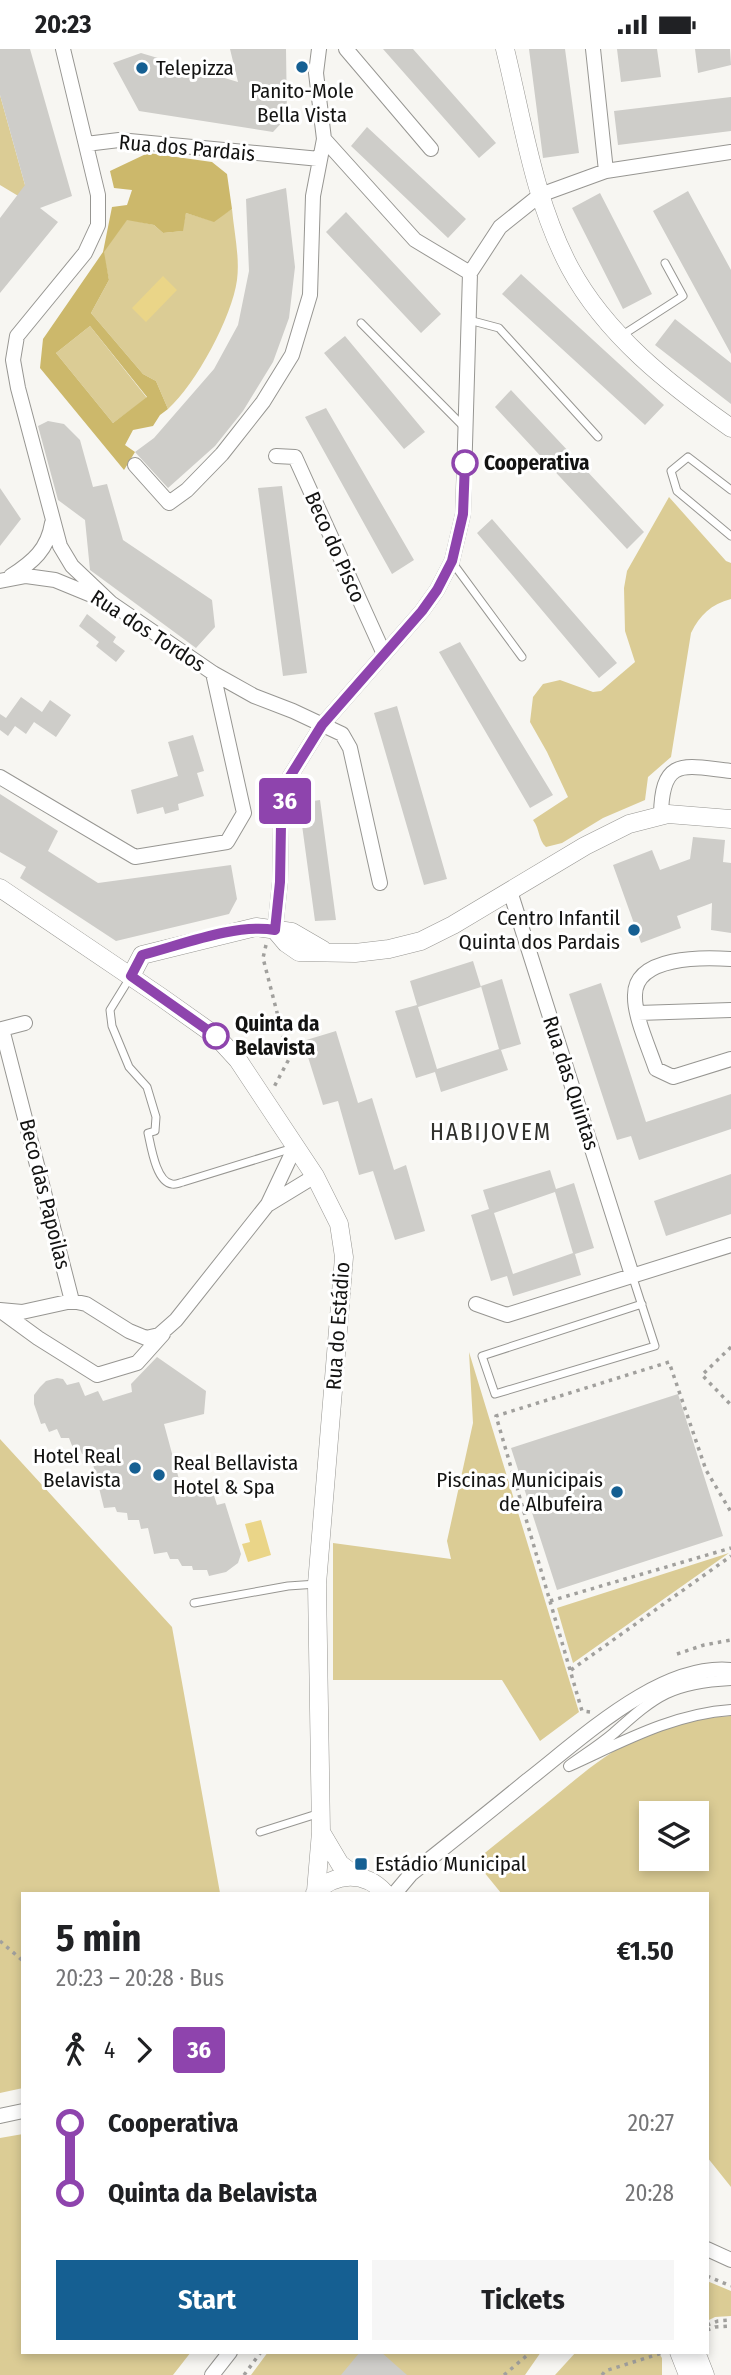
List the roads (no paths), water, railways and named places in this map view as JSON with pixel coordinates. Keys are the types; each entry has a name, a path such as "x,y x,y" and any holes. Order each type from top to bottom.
{"street":[{"path":"63,49 86,144"},
{"path":"135,465 169,503 187,490 222,454 263,402 292,355 310,295 313,196 324,139 316,73 319,49"},
{"path":"346,49 431,149"},
{"path":"505,49 540,195 570,267 589,299 654,371 731,428"},
{"path":"593,49 606,171"},
{"path":"324,139 415,240 470,273"},
{"name":"Rua dos Pardais","path":"111,603 72,566 60,546 13,360 17,337 85,253 98,225 97,195 86,144 119,140 320,159"},
{"path":"272,930 280,882 281,825 289,778 322,725 422,611 452,561 463,514 470,273 500,227 540,195 606,171 731,152"},
{"name":"Beco do Pisco","path":"276,456 295,457 384,654"},
{"path":"1,581 29,564 42,551 50,536 52,521"},
{"name":"Rua dos Tordos","path":"1,581 26,576 55,580 111,603 213,673 254,696 342,734 350,748 380,883"},
{"name":"Rua dos Tordos","path":"0,776 135,857 228,842 244,813 213,673"},
{"path":"661,815 661,793 674,770 686,766 731,771"},
{"path":"131,976 142,955 239,929 256,927 292,932 328,953 389,949 421,940 453,925 607,834 629,824 661,815 681,814 731,819"},
{"name":"Rua do Estádio","path":"0,888 216,1036 239,1060 315,1176 339,1224 344,1257 317,1584 321,1832 316,1892"},
{"name":"Rua das Quintas","path":"510,891 632,1275"},
{"path":"731,959 677,960 648,969 636,984 634,996 656,1069 673,1077 731,1059"},
{"path":"638,1013 731,1010"},
{"name":"Beco das Papoilas","path":"25,1023 2,1029 72,1301"},
{"path":"0,1310 38,1338 97,1375 137,1363 176,1320 268,1204 295,1147"},
{"path":"268,1204 315,1176"},
{"path":"476,1304 507,1315 731,1245"},
{"path":"0,1310 22,1312 72,1301 86,1304 129,1331 146,1338 159,1335 176,1320"},
{"path":"396,1892 411,1874 594,1728 635,1699 681,1676 731,1670"},
{"path":"731,1680 704,1682 652,1699 612,1734 569,1766 675,1720 702,1712 731,1710"},
{"name":"Rua do Estádio","path":"321,1832 340,1864 356,1876 377,1885 384,1892"},
{"name":"Rua do Estádio","path":"316,1892 329,1881 356,1876"},
{"path":"0,2116 21,2111"},
{"path":"709,2250 731,2260"},
{"path":"212,2375 228,2354"},
{"path":"680,2354 688,2375"},
{"path":"697,2354 705,2375"}],"lane":[{"path":"621,336 683,296 665,263"},
{"path":"469,320 499,328 598,437"},
{"path":"361,323 465,429"},
{"path":"731,490 688,457 671,471 677,491 731,536"},
{"path":"452,561 522,657"},
{"path":"131,976 110,1010 112,1026 129,1067 147,1087 156,1117 155,1131 148,1133 156,1167 162,1179 171,1184 183,1182 295,1147"},
{"path":"632,1275 642,1304 655,1346 495,1394 482,1356 642,1304"},
{"path":"194,1603 288,1586 317,1584"},
{"path":"260,1832 320,1812"}],"place":[{"name":"Panito-Mole Bella Vista","path":"302,67"},
{"name":"Telepizza","path":"142,68"},
{"name":"Cooperativa","path":"465,463"},
{"name":"Centro Infantil Quinta dos Pardais","path":"634,930"},
{"name":"Quinta da Belavista","path":"216,1036"},
{"name":"Hotel Real Belavista","path":"135,1468"},
{"name":"Real Bellavista Hotel & Spa","path":"159,1475"},
{"name":"Piscinas Municipais de Albufeira","path":"617,1492"},
{"name":"Estádio Municipal","path":"361,1864"}],"district":[{"name":"HABIJOVEM","path":"491,1132"}]}
